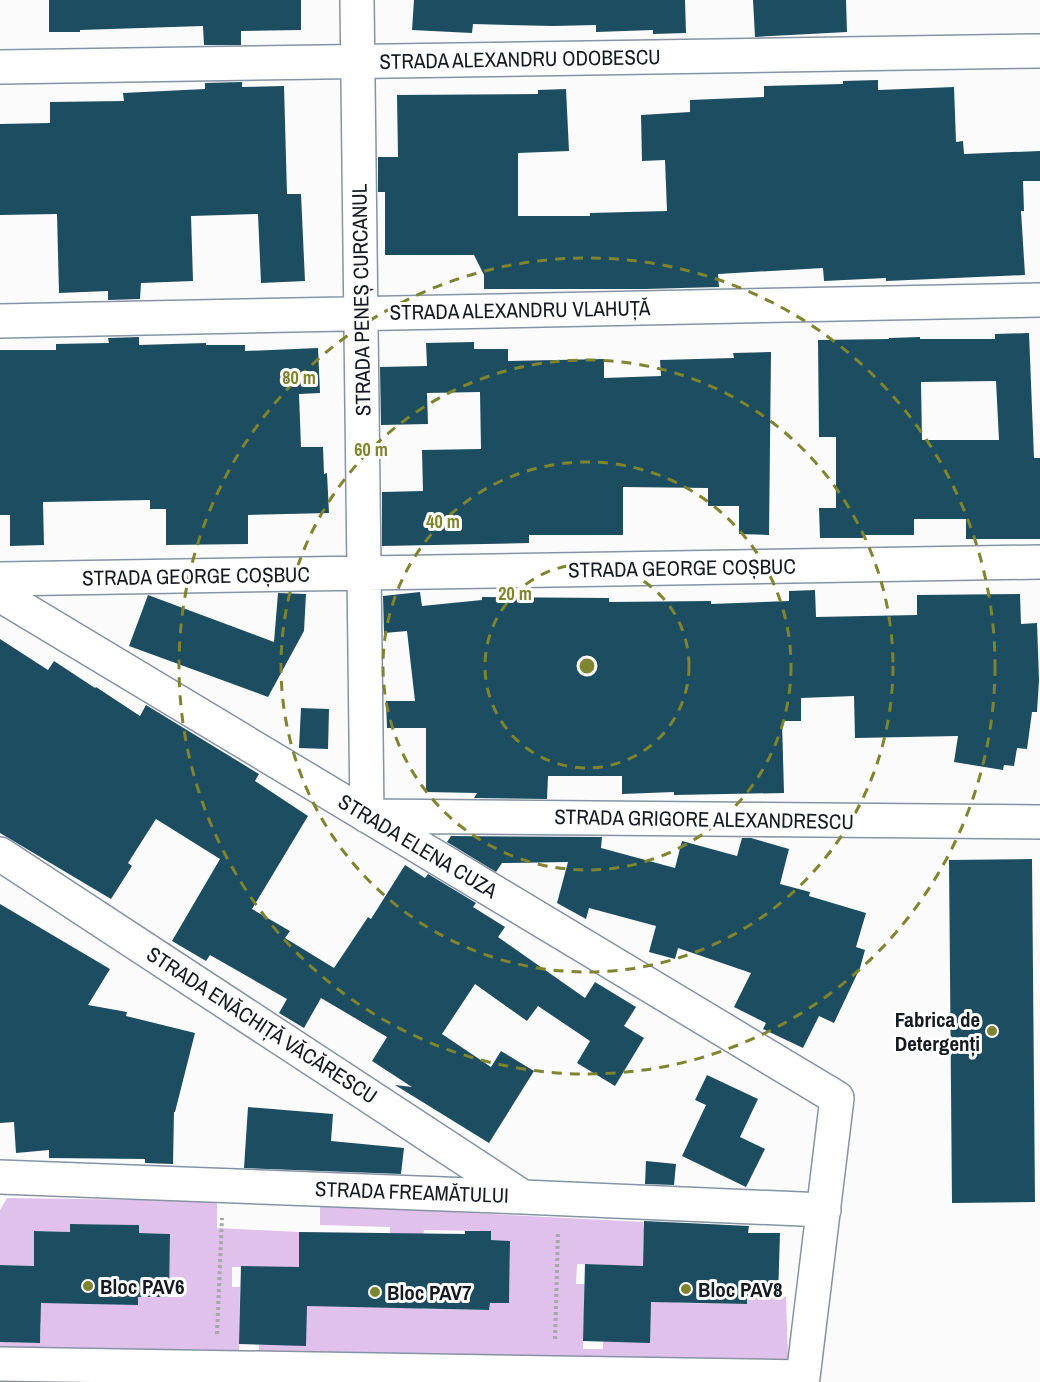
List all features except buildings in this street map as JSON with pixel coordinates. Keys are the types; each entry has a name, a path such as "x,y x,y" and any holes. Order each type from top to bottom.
{"street":[{"name":"STRADA PENEȘ CURCANUL","path":"357,0 367,816"},
{"name":"STRADA ALEXANDRU ODOBESCU","path":"0,67 1040,51"},
{"name":"STRADA ALEXANDRU VLAHUȚĂ","path":"0,321 1040,300"},
{"name":"STRADA GEORGE COȘBUC","path":"0,579 1040,562"},
{"name":"STRADA ELENA CUZA","path":"0,595 837,1098 824,1210"},
{"name":"STRADA GRIGORE ALEXANDRESCU","path":"367,816 1040,822"},
{"name":"STRADA ENĂCHIȚĂ VĂCĂRESCU","path":"0,854 523,1197"},
{"name":"STRADA FREAMĂTULUI","path":"0,1177 824,1210"},
{"path":"0,1364 803,1377 824,1210"}],"path":[{"path":"215,1368 223,1185"},
{"path":"554,1373 559,1198"}],"shaded area":[{"path":"7,1198 217,1201 217,1228 299,1232 299,1267 232,1267 232,1287 240,1287 239,1352 259,1353 259,1345 306,1345 299,1296 422,1300 422,1309 489,1310 490,1303 509,1303 510,1241 491,1240 491,1231 424,1230 423,1237 390,1236 390,1227 320,1225 320,1205 643,1222 643,1266 577,1264 576,1284 585,1284 583,1349 603,1349 603,1341 643,1294 678,1303 747,1304 747,1296 786,1297 788,1359 0,1355 0,1342 40,1343 41,1323 33,1323 33,1294 177,1297 177,1278 169,1278 170,1234 139,1233 138,1225 70,1224 70,1232 35,1231 34,1266 0,1265 0,1210"}],"place":[{"name":"Fabrica de Detergenți","path":"992,1031"},
{"name":"Bloc PAV6","path":"88,1286"},
{"name":"Bloc PAV8","path":"686,1289"},
{"name":"Bloc PAV7","path":"375,1292"}]}
